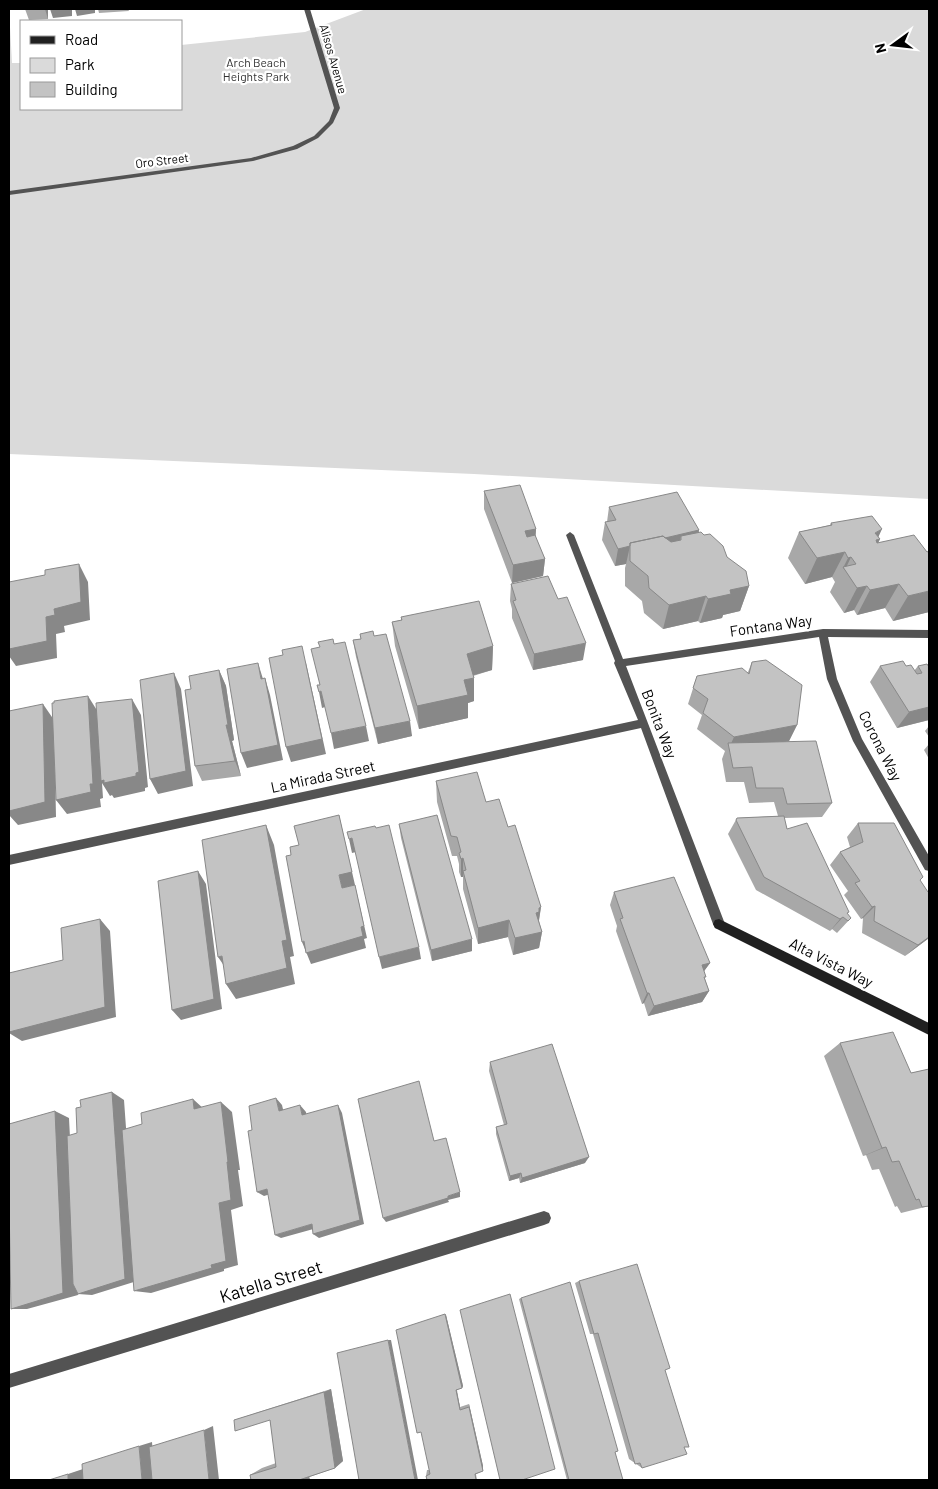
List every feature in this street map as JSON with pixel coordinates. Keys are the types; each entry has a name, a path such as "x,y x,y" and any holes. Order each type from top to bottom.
{"street":[{"name":"Alisos Avenue","path":"307,9 337,108 331,124 315,138"},
{"name":"Oro Street","path":"9,193 251,160 290,149 315,138"},
{"name":"Bonita Way","path":"570,535 644,723 719,924"},
{"name":"Fontana Way","path":"619,663 823,633 929,634"},
{"name":"Corona Way","path":"823,633 832,679 858,741 929,866"},
{"name":"La Mirada Street","path":"9,860 644,723"},
{"name":"Alta Vista Way","path":"719,924 929,1029"},
{"name":"Katella Street","path":"9,1381 544,1218"}],"green space":[{"name":"Arch Beach Heights Park","path":"9,9 12,63 20,63 20,110 182,110 182,45 305,32 366,9 929,9 929,499 474,474 9,454"}],"building":[{"path":"520,485 536,529 525,531 527,537 535,535 545,559 513,565 484,491"},
{"path":"677,492 699,530 665,538 663,536 630,543 630,546 618,549 605,522 616,520 609,507"},
{"path":"872,516 882,529 875,533 880,539 876,540 877,543 914,535 927,552 929,551 929,591 908,596 899,584 870,590 867,586 857,588 843,567 856,564 851,557 848,558 845,552 817,558 799,532 832,525 831,523"},
{"path":"701,532 704,535 710,534 723,546 727,557 746,571 749,586 730,590 731,594 708,599 706,596 669,605 649,588 648,576 630,561 630,543 663,536 671,542 681,540 681,536"},
{"path":"79,564 81,602 54,609 55,615 46,617 47,641 9,649 9,582 45,575 45,570"},
{"path":"548,576 558,599 567,597 586,643 534,654 513,601 516,600 511,584"},
{"path":"479,601 493,646 467,654 474,678 464,680 468,695 417,706 392,622 402,620 401,617"},
{"path":"373,631 374,636 386,634 410,721 375,728 353,640 361,639 360,634"},
{"path":"333,639 334,644 345,642 366,726 331,733 321,691 319,692 317,685 320,685 311,649 320,647 318,642"},
{"path":"302,646 322,739 286,747 269,658 283,655 282,650"},
{"path":"766,660 802,685 797,725 734,737 703,713 708,699 693,688 697,676 742,668 749,674 752,662"},
{"path":"903,661 906,666 911,665 917,674 922,673 918,666 927,664 929,667 929,707 909,712 880,666"},
{"path":"258,663 261,679 265,678 278,745 241,753 227,669"},
{"path":"219,670 228,725 226,725 235,761 195,766 185,690 191,689 189,676"},
{"path":"174,673 186,771 150,779 140,680"},
{"path":"88,696 93,784 90,784 91,792 56,800 52,703 54,701"},
{"path":"132,699 139,772 136,773 136,776 104,783 104,780 101,781 96,703"},
{"path":"43,704 45,802 9,811 9,711"},
{"path":"816,741 832,803 787,804 783,788 756,788 752,767 733,768 728,743"},
{"path":"477,772 486,802 499,799 508,827 515,825 541,907 539,912 536,913 542,932 515,938 509,920 478,928 463,871 466,870 463,858 461,859 459,853 461,852 457,837 451,836 436,781"},
{"path":"339,815 352,872 339,875 342,888 355,885 364,926 361,927 363,936 306,953 304,941 302,942 286,856 291,855 290,847 299,845 294,826"},
{"path":"437,815 472,939 431,950 399,824"},
{"path":"784,816 787,829 807,823 849,912 847,913 851,918 848,921 843,917 840,919 764,877 736,820 737,818"},
{"path":"858,823 894,823 923,877 920,880 929,893 929,937 918,945 874,921 875,906 872,907 855,883 860,881 840,852 863,842"},
{"path":"266,825 287,940 282,941 287,968 226,984 222,956 218,957 202,840"},
{"path":"389,825 419,947 379,957 352,838 349,839 347,832"},
{"path":"198,871 214,999 172,1010 158,881"},
{"path":"674,877 710,963 702,965 709,991 654,1006 649,993 647,993 620,919 623,918 614,892"},
{"path":"100,919 105,1007 9,1032 9,973 63,960 61,928"},
{"path":"893,1032 911,1073 929,1069 929,1206 922,1207 919,1199 916,1200 899,1161 892,1162 886,1147 882,1148 840,1043"},
{"path":"552,1044 589,1157 522,1178 521,1173 510,1176 496,1127 507,1124 490,1062"},
{"path":"419,1081 434,1141 446,1138 460,1192 448,1196 448,1198 383,1218 358,1099"},
{"path":"112,1092 125,1279 78,1294 73,1284 67,1136 77,1133 76,1108 81,1107 80,1100"},
{"path":"276,1098 279,1111 300,1105 302,1115 338,1105 360,1220 313,1234 312,1224 275,1235 267,1189 257,1192 248,1131 252,1130 249,1106"},
{"path":"193,1099 194,1109 221,1102 231,1200 219,1203 226,1261 211,1265 212,1268 134,1291 122,1130 142,1124 141,1113"},
{"path":"55,1111 63,1293 11,1309 9,1124"},
{"path":"637,1264 670,1368 665,1370 689,1447 684,1447 687,1454 642,1468 640,1463 635,1464 598,1333 594,1334 579,1281"},
{"path":"570,1282 618,1451 615,1452 623,1480 569,1480 521,1298"},
{"path":"510,1294 555,1469 522,1480 500,1480 460,1310"},
{"path":"445,1314 462,1388 456,1390 460,1410 469,1407 483,1471 475,1474 476,1480 427,1480 426,1476 430,1474 421,1432 417,1433 396,1330"},
{"path":"388,1340 415,1480 359,1480 337,1353"},
{"path":"324,1392 335,1468 299,1480 251,1480 250,1475 276,1467 270,1420 235,1431 234,1420"},
{"path":"204,1430 209,1480 152,1480 149,1447"},
{"path":"139,1446 142,1480 83,1480 82,1464"},
{"path":"68,1474 68,1480 49,1480"}]}
